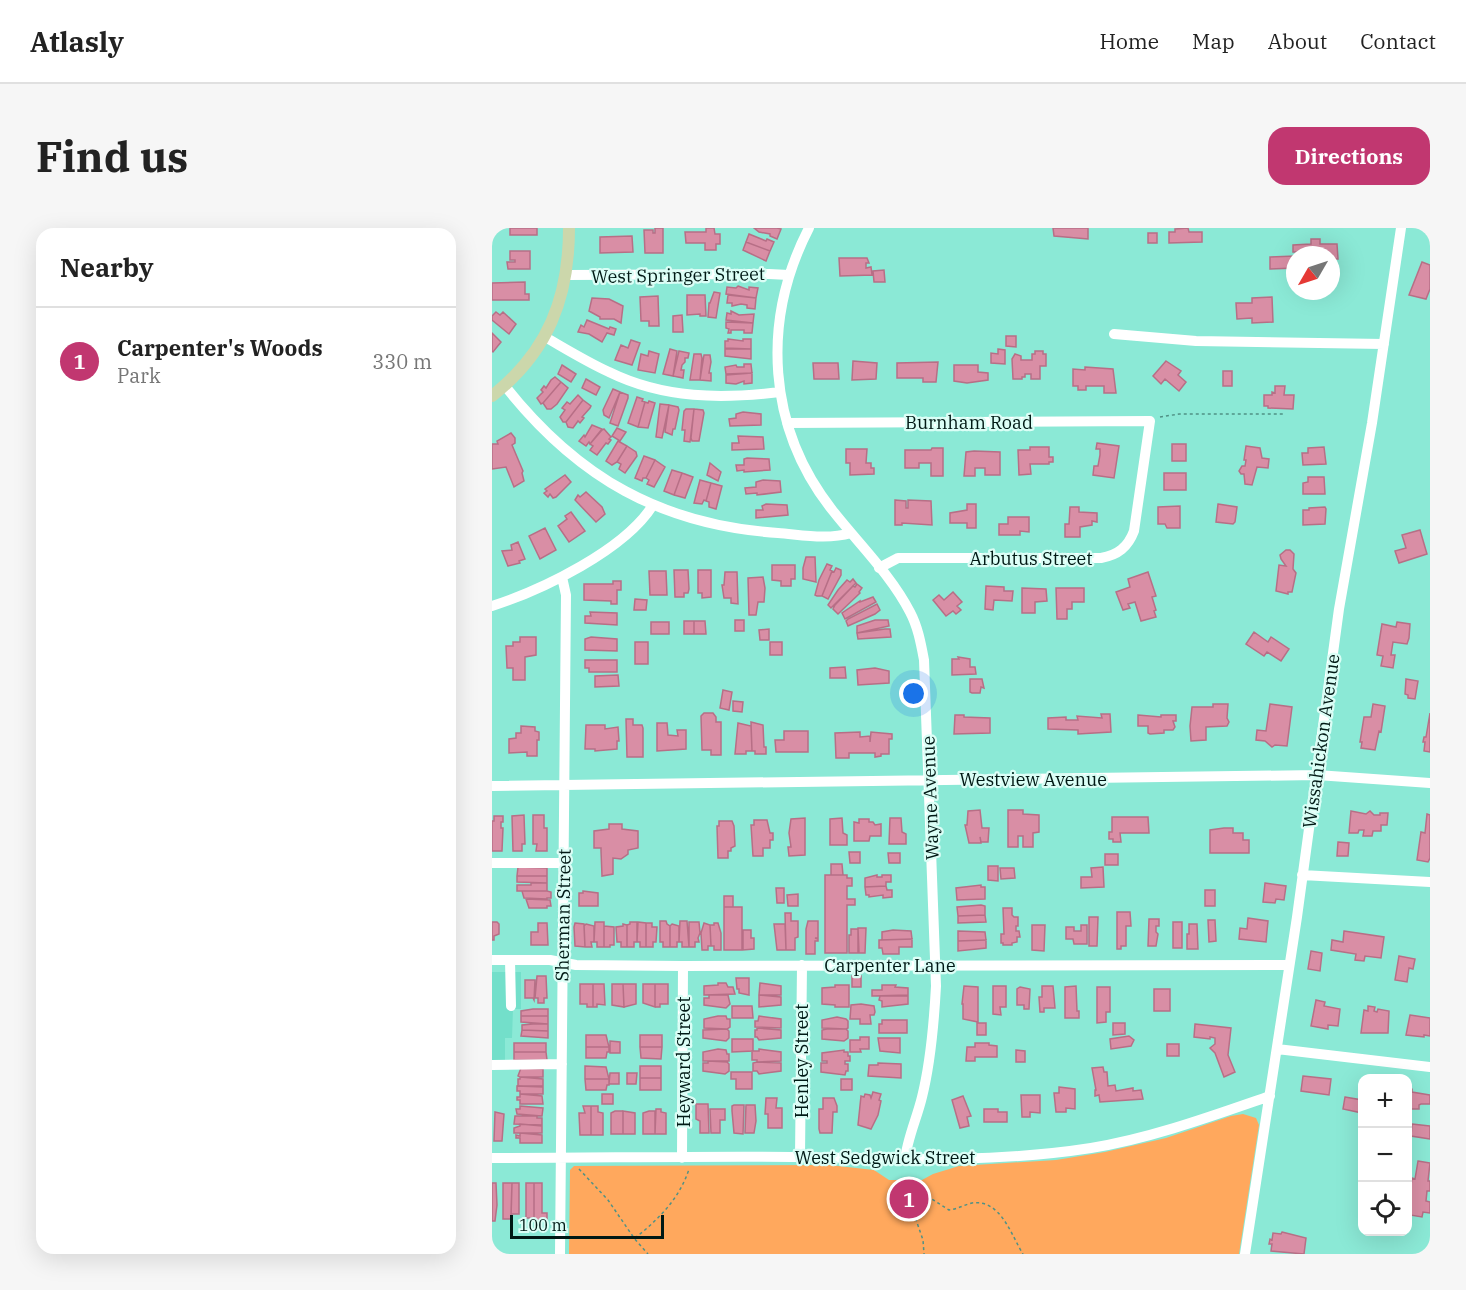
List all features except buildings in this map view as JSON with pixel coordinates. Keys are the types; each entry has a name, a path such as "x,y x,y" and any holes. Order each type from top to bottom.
{"main road":[{"path":"492,396 528,362 545,337 559,306 567,275 569,228"}],"street":[{"name":"Wayne Avenue","path":"809,228 789,275 780,312 777,337 780,392 787,423 798,454 813,483 901,596 911,614 921,645 925,676 936,965 935,1006 930,1055 905,1160"},
{"name":"Wissahickon Avenue","path":"1245,1254 1317,775 1339,609 1371,434 1401,228"},
{"name":"West Springer Street","path":"567,275 789,275"},
{"path":"1114,334 1196,341 1384,344"},
{"path":"545,337 610,373 662,390 720,398 780,392"},
{"path":"505,386 539,426 570,454 603,478 653,504 690,518 729,528 827,538 851,533"},
{"name":"Burnham Road","path":"787,423 1150,421"},
{"name":"Arbutus Street","path":"879,568 898,558 1101,558 1116,554 1127,544 1134,531 1150,421"},
{"path":"492,606 526,594 589,561 623,536 646,515 653,504"},
{"name":"Sherman Street","path":"560,1254 566,595 562,577"},
{"name":"Westview Avenue","path":"492,786 1317,775 1430,783"},
{"path":"492,863 564,863"},
{"path":"1302,875 1430,882"},
{"name":"Carpenter Lane","path":"492,960 550,960 576,965 683,966 1289,965"},
{"path":"510,960 511,1006"},
{"name":"Henley Street","path":"800,1157 802,965"},
{"name":"Heyward Street","path":"682,1158 683,966"},
{"path":"1277,1049 1430,1067"},
{"path":"492,1065 562,1064"},
{"name":"West Sedgwick Street","path":"492,1158 800,1157 905,1160 1029,1155 1092,1148 1170,1129 1270,1095"}],"path":[{"path":"1150,421 1161,416 1179,414 1285,414"},
{"path":"579,1169 608,1200 648,1254"},
{"path":"634,1238 666,1209 681,1188 689,1169"},
{"path":"916,1183 913,1211 923,1240 924,1254"},
{"path":"916,1192 949,1210 974,1203 991,1207 1005,1220 1023,1254"}],"shaded area":[{"path":"492,972 521,972 521,1009 513,1009 512,1038 505,1038 505,1062 492,1062"},
{"path":"1243,1114 1256,1118 1259,1125 1239,1254 569,1254 570,1170 574,1166 829,1165 874,1170 889,1180 922,1180 959,1166 1056,1160 1105,1152 1166,1138"}],"place":[{"name":"Carpenter's Woods","path":"909,1199"}]}
